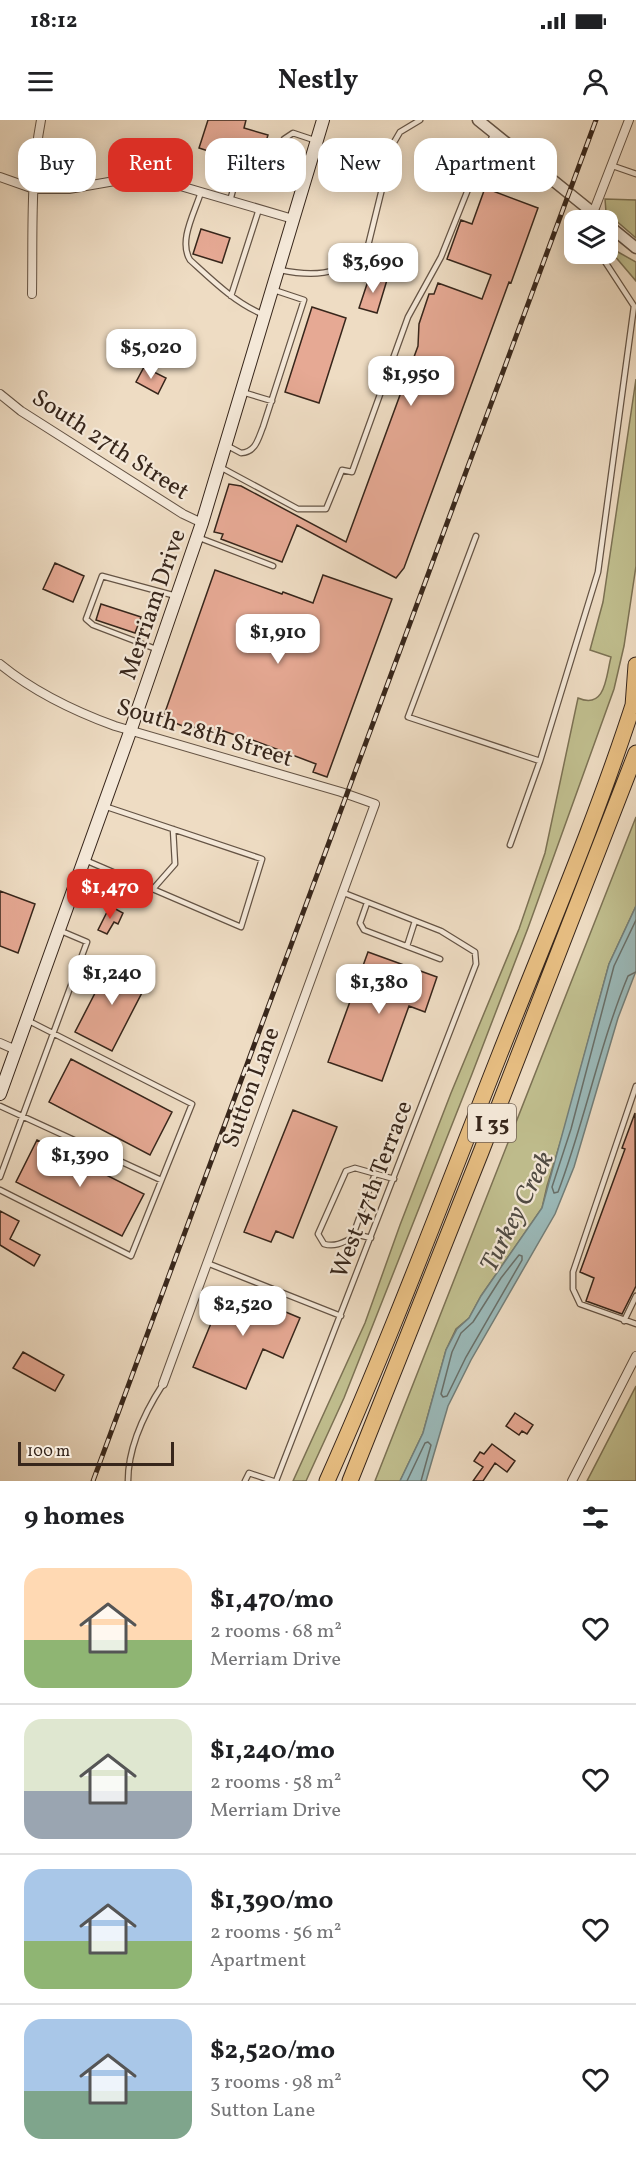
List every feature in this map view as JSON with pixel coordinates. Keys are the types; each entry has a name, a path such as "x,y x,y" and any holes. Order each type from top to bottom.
{"highway":[{"path":"634,701 636,665"},
{"name":"I 35","path":"327,1481 378,1363 591,820 634,701"},
{"name":"I 35","path":"350,1481 486,1141 635,758"}],"main road":[{"name":"Merriam Drive","path":"0,1094 85,860 202,523 323,120"}],"street":[{"path":"38,138 41,120"},
{"path":"478,120 587,210"},
{"path":"599,210 629,120"},
{"path":"0,177 18,183"},
{"path":"96,184 126,179 153,178 293,219"},
{"path":"32,294 34,192"},
{"path":"618,233 636,248"},
{"name":"South 27th Street","path":"0,394 31,417 183,514 202,523"},
{"name":"South 28th Street","path":"0,664 24,684 93,718 130,732 341,792 375,804"},
{"name":"Sutton Lane","path":"163,1384 375,804"},
{"path":"0,1043 16,1050"},
{"path":"572,1481 607,1417 636,1356"}],"lane":[{"path":"278,270 321,275 345,268 365,258 393,144 400,132 420,120"},
{"path":"230,201 236,179 243,176 264,180 272,174 284,140 293,133 317,141"},
{"path":"219,467 298,509 326,509 342,470 352,472 408,317 441,256 494,133"},
{"path":"613,166 636,174"},
{"path":"201,192 185,243 185,253 189,260 231,296 249,309 264,315"},
{"path":"231,296 260,209"},
{"path":"510,845 540,761 597,572 634,306 607,264"},
{"path":"226,445 241,453 251,450 263,427 304,300 272,289"},
{"path":"242,392 272,401"},
{"path":"476,536 408,717 540,761"},
{"path":"197,537 273,566"},
{"path":"159,650 93,625 86,619 102,576 177,597"},
{"path":"85,860 242,927 262,859 104,806"},
{"path":"153,890 175,864 173,829"},
{"path":"344,893 415,921 406,946"},
{"path":"367,903 360,923 362,927 440,959"},
{"name":"West 47th Terrace","path":"274,1481 279,1474 341,1316 476,964 475,952 441,931 415,921"},
{"path":"0,1177 87,942 59,930"},
{"path":"0,1190 131,1256 192,1104 27,1020"},
{"path":"636,1086 573,1272 573,1289 580,1304 636,1324"},
{"path":"0,1106 161,1180"},
{"path":"371,1238 359,1235 331,1246 324,1244 318,1234 346,1171 356,1168 394,1179"},
{"path":"352,1238 375,1174"},
{"path":"207,1263 341,1316"},
{"path":"624,1321 636,1296"},
{"path":"128,1481 128,1467 147,1409 163,1384"},
{"path":"245,1481 249,1473 274,1481"}],"shaded area":[{"path":"605,199 636,200 636,238 618,222 618,210 606,210"},
{"path":"618,252 636,262 636,281 618,260"},
{"path":"636,379 636,566 624,646 614,689 528,928 344,1398 306,1481 293,1481 365,1323 451,1093 519,929 545,853 578,698 594,699 603,689 606,681 611,657 590,650 603,602"},
{"path":"636,817 636,906 609,964 542,1208 481,1296 469,1318 456,1329 446,1350 423,1433 400,1481 375,1481"},
{"path":"636,1386 636,1481 587,1481"}],"water":[{"path":"636,906 636,971 618,1018 574,1167 555,1214 471,1360 448,1406 426,1481 400,1481 423,1433 446,1350 457,1329 469,1318 481,1296 542,1208 609,964"}],"building":[{"path":"208,120 246,120 244,128 268,135 267,138 205,138 205,150 199,148"},
{"path":"484,192 496,192 538,208 404,568 396,578 297,525 282,562 221,539 223,534 214,532 229,484 241,486 346,542 418,346 419,324 429,294 434,294 438,283 482,299 491,275 447,259 461,220 472,224"},
{"path":"201,229 230,238 222,263 193,254"},
{"path":"370,275 387,280 377,313 359,308"},
{"path":"312,307 346,318 319,403 285,392"},
{"path":"144,367 166,378 158,394 136,382"},
{"path":"55,563 84,576 73,602 43,589"},
{"path":"215,570 313,603 323,575 392,599 327,777 313,772 316,764 250,739 221,730 219,736 191,726 190,729 163,718"},
{"path":"101,604 141,617 135,633 96,620"},
{"path":"0,891 35,904 18,953 0,946"},
{"path":"110,906 123,913 118,924 114,922 107,934 98,930"},
{"path":"368,952 437,977 425,1012 409,1006 382,1081 328,1062"},
{"path":"111,962 148,981 112,1051 75,1032"},
{"path":"71,1059 172,1112 150,1155 49,1102"},
{"path":"293,1110 337,1127 293,1238 276,1231 271,1242 244,1232"},
{"path":"635,1113 636,1286 622,1314 586,1301 594,1278 580,1272 625,1149 622,1148"},
{"path":"37,1140 144,1194 122,1236 16,1182"},
{"path":"0,1211 19,1221 10,1239 40,1255 34,1266 0,1245"},
{"path":"226,1287 300,1318 283,1358 263,1349 246,1389 193,1367"},
{"path":"23,1352 64,1375 55,1391 13,1368"},
{"path":"515,1413 533,1425 527,1434 522,1431 519,1435 506,1426"},
{"path":"492,1444 515,1461 507,1472 495,1463 483,1481 473,1481 483,1467 474,1461 480,1452 484,1454"}],"railway":[{"path":"93,1481 596,120"}],"water label":[{"name":"Turkey Creek","path":"516,1211"}]}
